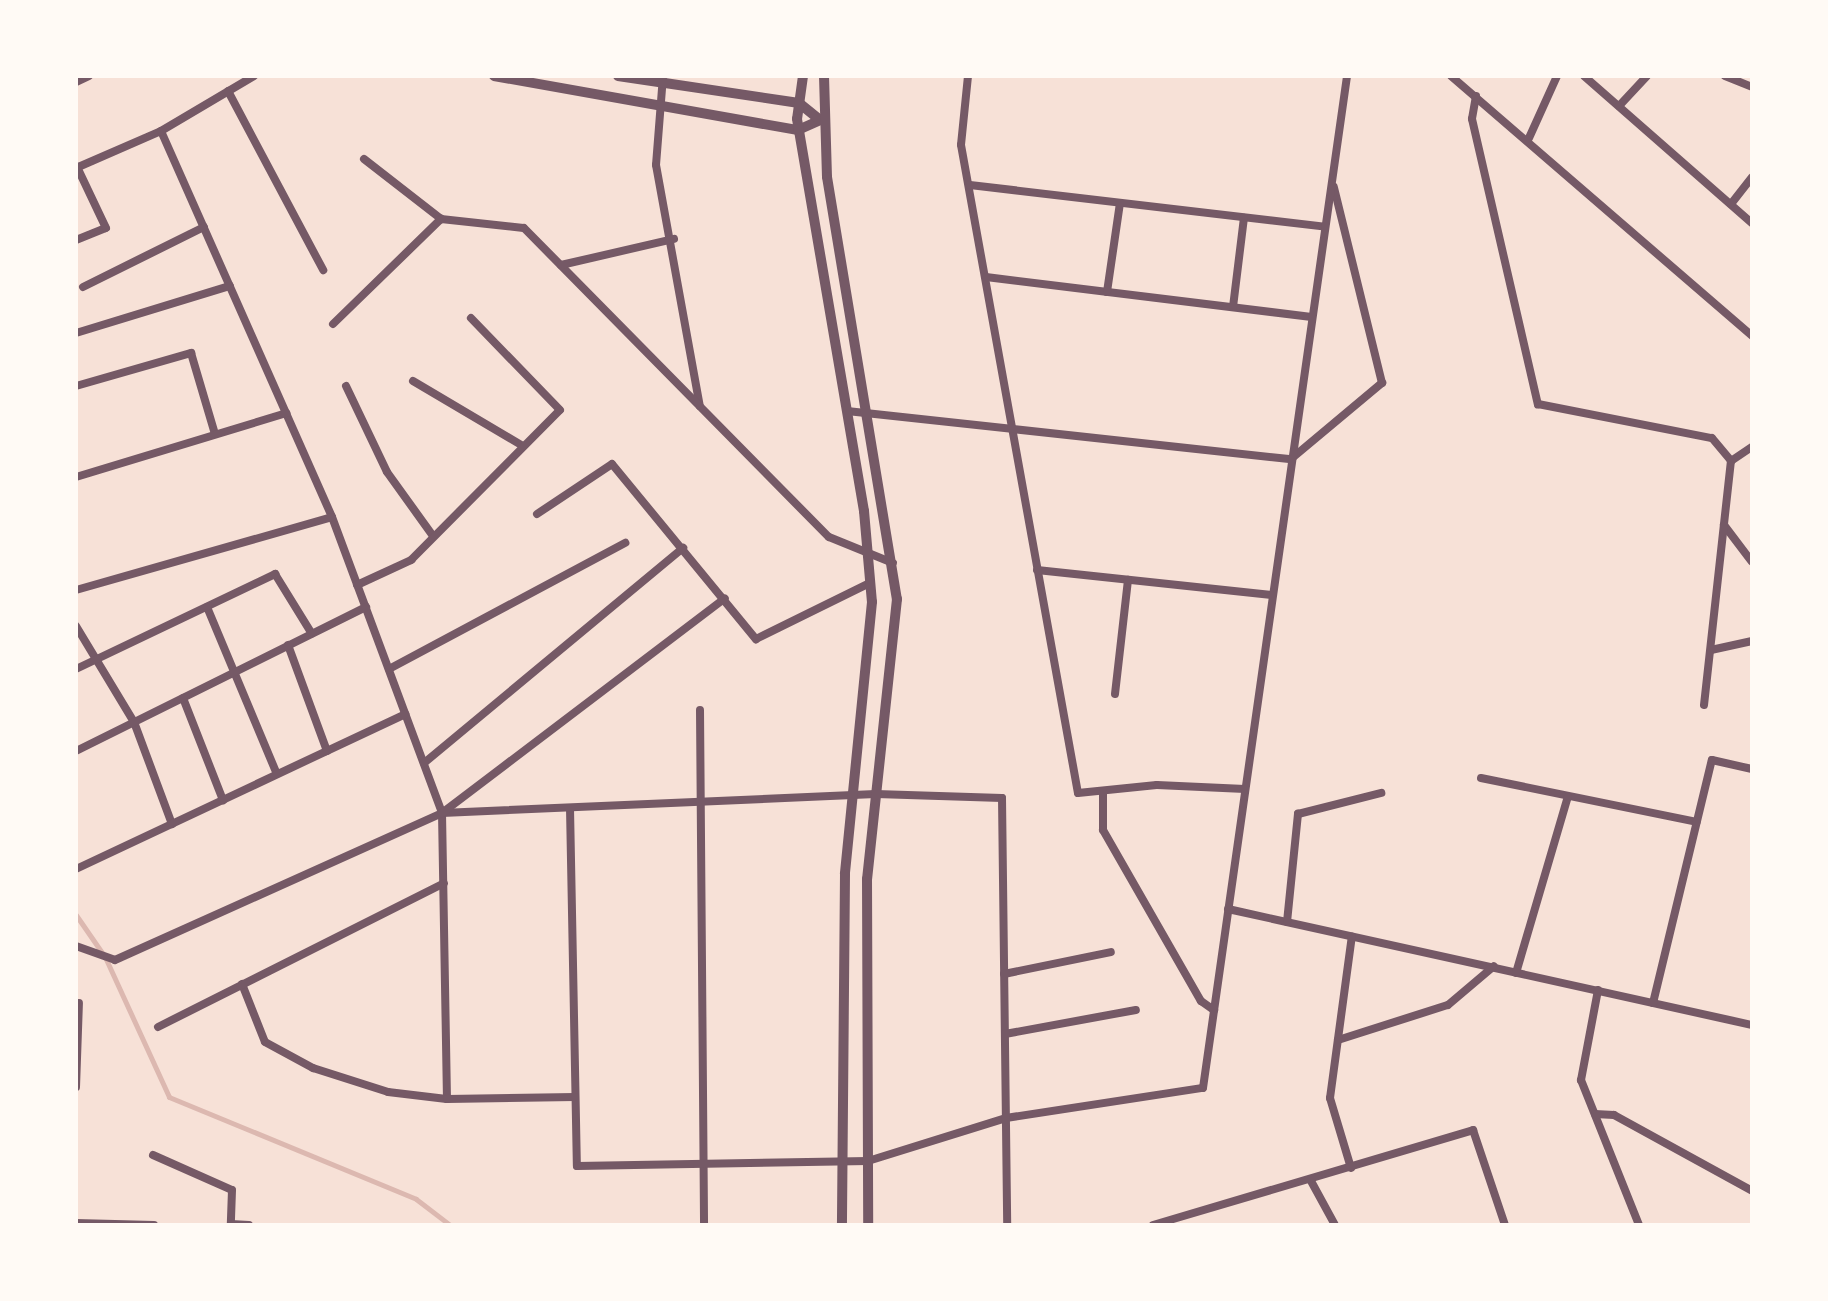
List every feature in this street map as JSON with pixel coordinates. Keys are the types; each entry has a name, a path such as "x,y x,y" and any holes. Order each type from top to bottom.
{"street":[{"path":"76,82 89,76"},
{"path":"76,240 106,228 77,168 161,131 254,76"},
{"path":"494,76 665,109 798,130 820,120"},
{"path":"618,76 662,80 799,103 820,120"},
{"path":"803,76 798,130 847,411 870,583 853,795 842,1225"},
{"path":"824,76 820,120 870,414 897,599 867,879 868,1225"},
{"path":"968,76 961,145 1078,793 1245,789"},
{"path":"570,808 577,1166 868,1161 1006,1118 1203,1088 1347,76"},
{"path":"1451,76 1529,138 1752,336"},
{"path":"1529,138 1557,76"},
{"path":"1584,76 1752,223"},
{"path":"1619,106 1647,76"},
{"path":"1725,76 1752,87"},
{"path":"662,80 665,109 656,165 674,239 700,407"},
{"path":"228,91 323,270"},
{"path":"1476,96 1472,119 1538,404 1712,438 1731,461 1704,705"},
{"path":"161,131 332,517 442,813 447,1099"},
{"path":"364,159 441,219 524,228 829,537 868,557 893,563"},
{"path":"1731,204 1752,177"},
{"path":"847,411 1291,459 1382,383 1332,180"},
{"path":"970,185 1325,227"},
{"path":"1107,292 1120,203"},
{"path":"1233,307 1244,218"},
{"path":"333,324 441,219"},
{"path":"83,287 204,227"},
{"path":"561,265 674,239"},
{"path":"986,277 1312,317"},
{"path":"76,333 230,286"},
{"path":"357,585 411,560 560,410 471,318"},
{"path":"76,386 191,353 215,434"},
{"path":"413,381 523,446"},
{"path":"346,386 387,472 433,536"},
{"path":"76,477 286,413"},
{"path":"1731,461 1752,447"},
{"path":"537,514 612,464 756,639 870,583"},
{"path":"76,590 332,517"},
{"path":"1724,525 1752,562"},
{"path":"389,669 625,543"},
{"path":"424,763 683,548"},
{"path":"1037,570 1272,595"},
{"path":"76,669 275,574 312,634"},
{"path":"1115,694 1128,580"},
{"path":"76,946 104,961 115,960 442,813 725,598"},
{"path":"207,607 277,774"},
{"path":"76,751 366,607"},
{"path":"76,626 92,661 134,722 172,824"},
{"path":"1711,650 1752,641"},
{"path":"288,645 327,751"},
{"path":"183,698 223,800"},
{"path":"700,710 704,1225"},
{"path":"76,869 405,714"},
{"path":"1653,1003 1712,760 1752,769"},
{"path":"1481,778 1697,822"},
{"path":"1103,791 1103,830 1201,1001 1214,1010"},
{"path":"1287,922 1298,814 1381,793"},
{"path":"442,813 876,794 1002,798 1007,1225"},
{"path":"1516,973 1568,796"},
{"path":"158,1027 444,883"},
{"path":"1228,909 1752,1025"},
{"path":"1351,1168 1330,1098 1352,936"},
{"path":"1004,974 1111,952"},
{"path":"1338,1040 1448,1005 1494,966"},
{"path":"242,984 265,1042 313,1068 388,1092 447,1099 575,1097"},
{"path":"1598,990 1581,1080 1639,1225"},
{"path":"76,1087 79,1003"},
{"path":"1005,1034 1136,1010"},
{"path":"1595,1114 1614,1115 1752,1191"},
{"path":"1153,1225 1188,1222 1473,1130 1505,1225"},
{"path":"153,1155 232,1190 231,1225 249,1225"},
{"path":"1311,1181 1335,1225"},
{"path":"76,1223 154,1225"}],"waterway":[{"path":"76,915 105,957 169,1097 416,1199 450,1225"}]}
